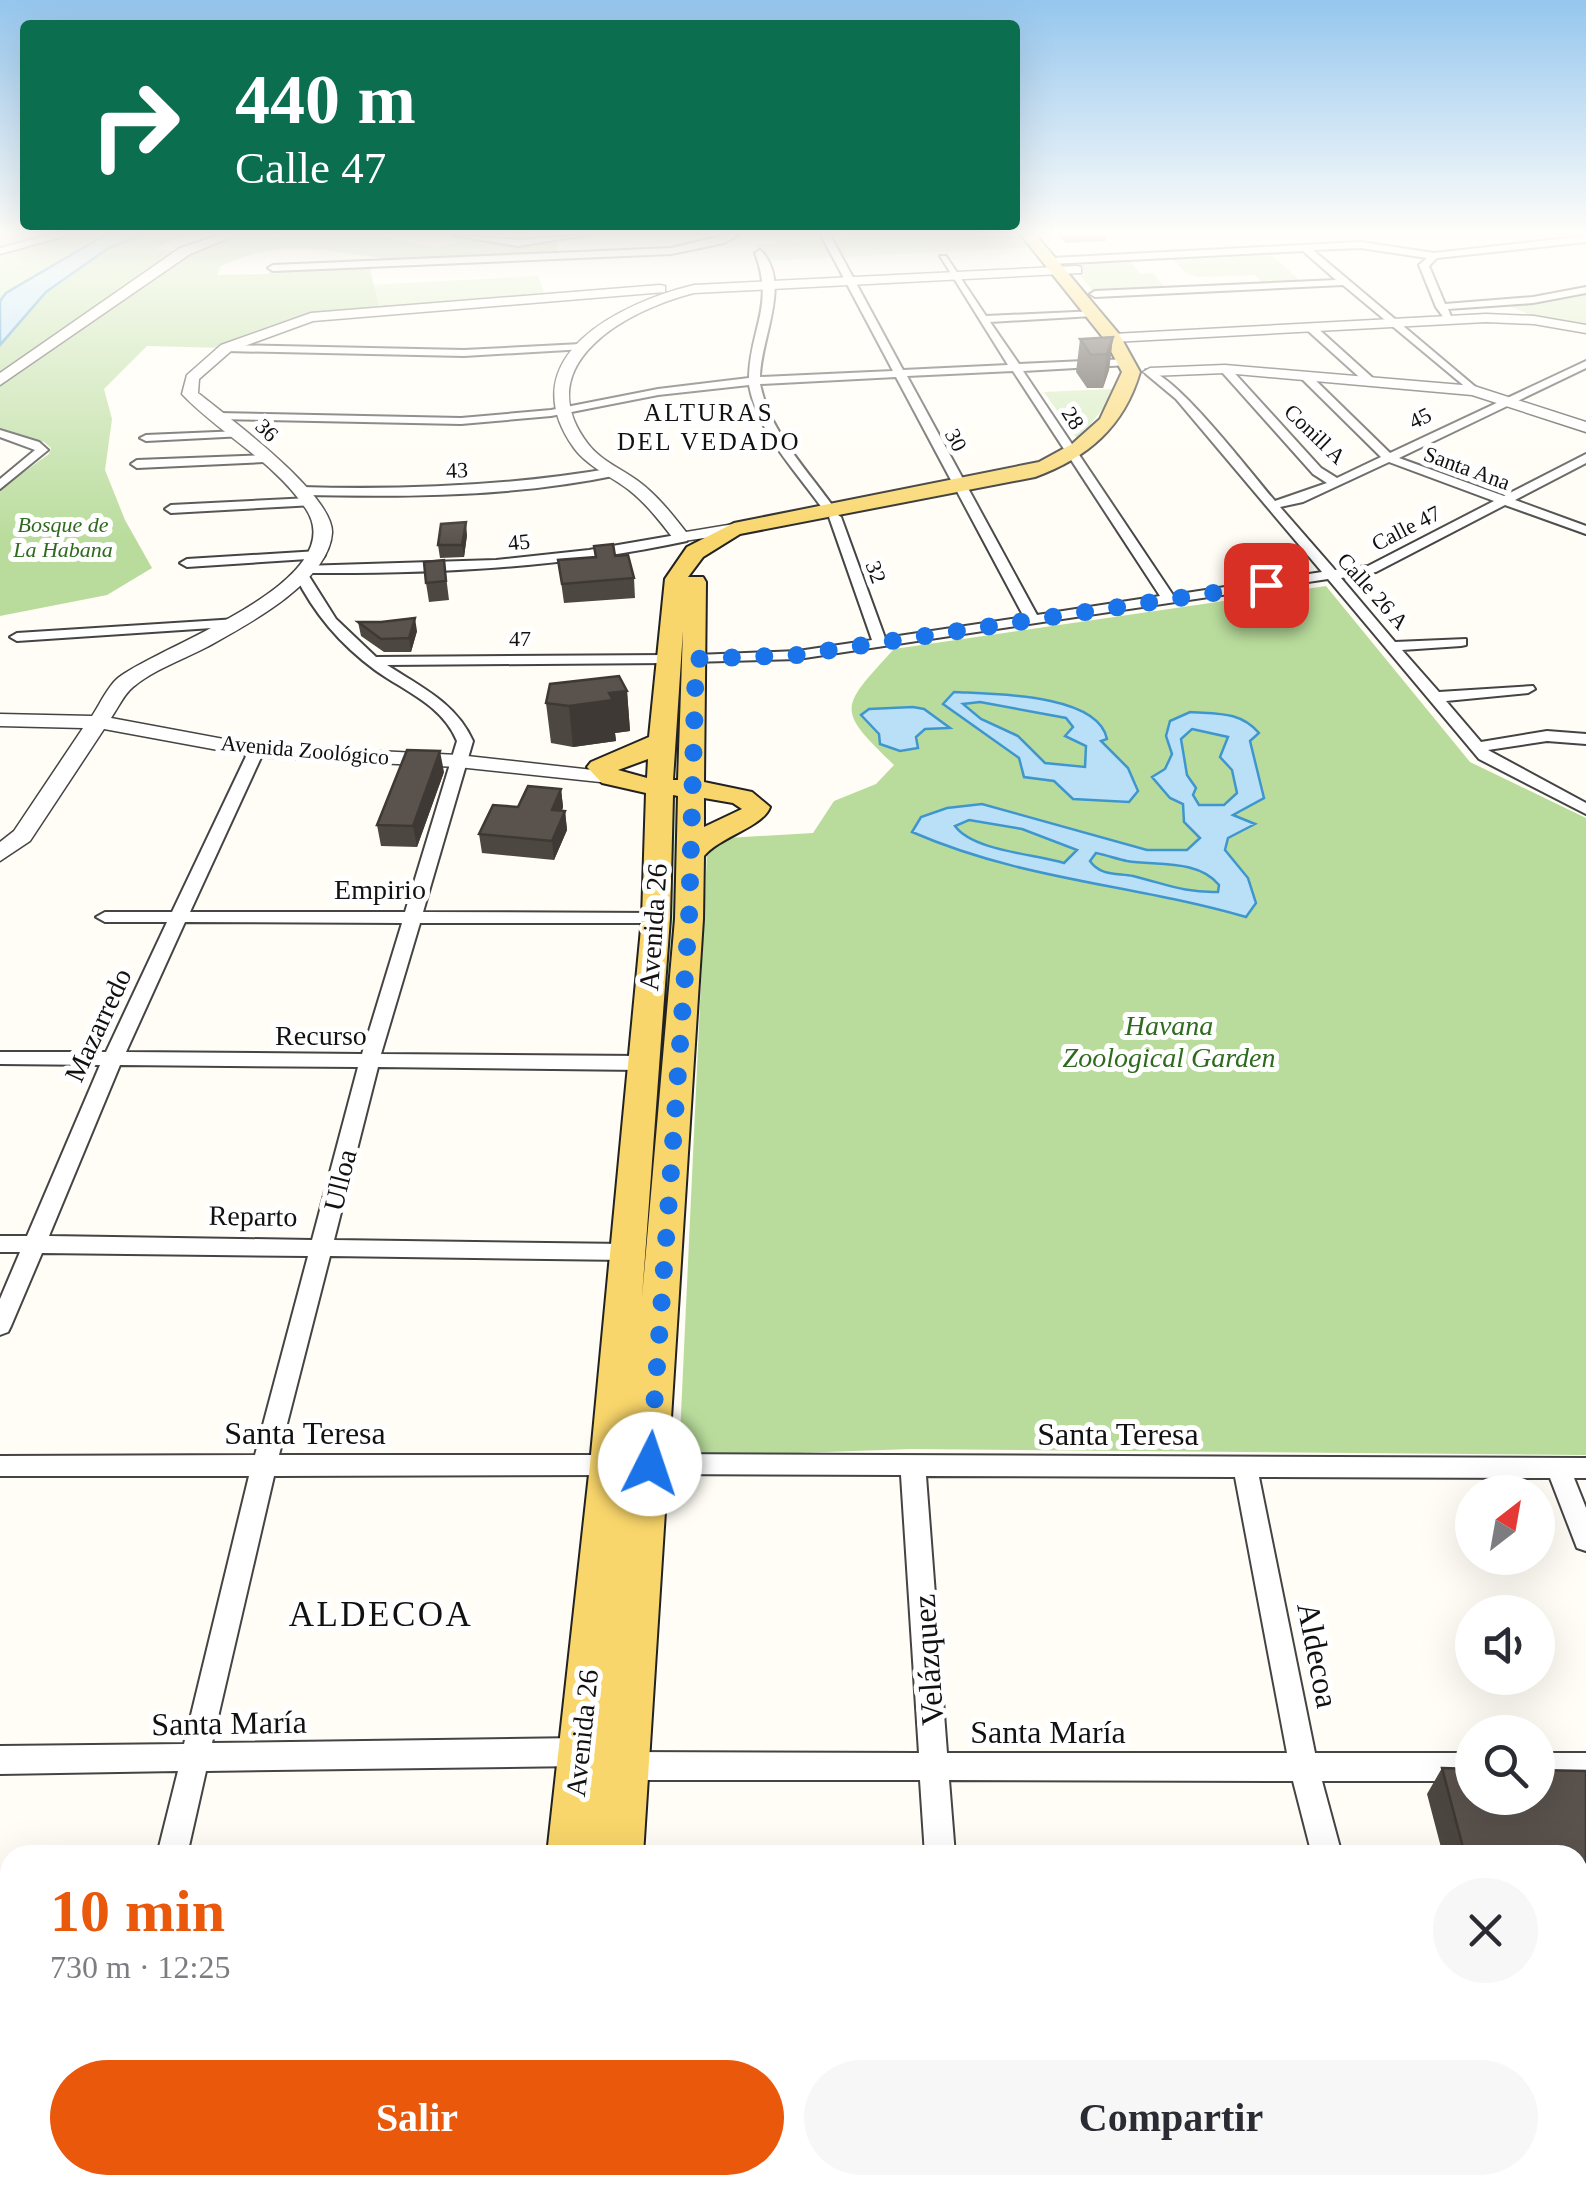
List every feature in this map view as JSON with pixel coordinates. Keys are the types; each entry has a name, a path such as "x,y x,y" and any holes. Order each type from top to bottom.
{"main road":[{"path":"1121,338 1128,362 1150,372"},
{"path":"1121,338 1150,372"},
{"name":"Avenida 26","path":"1076,460 1123,400 1131,372 1128,362"},
{"name":"Avenida 26","path":"619,1845 650,1464 690,856 676,788 661,741 680,570 695,552 734,530 1044,477 1096,453 1132,414 1150,372"},
{"name":"Avenida 26","path":"572,1845 610,1465 656,918 696,659 696,576 715,552 757,532 832,514"},
{"path":"596,774 661,741"},
{"path":"596,774 734,794 757,806 756,812 744,820 707,836 690,856"}],"street":[{"path":"0,380 61,337"},
{"name":"36","path":"255,337 226,348 202,365 189,388 194,400 240,434 305,496"},
{"path":"584,337 574,347 559,380 558,412 573,445 649,508 674,540 680,570"},
{"name":"32","path":"761,337 754,380 760,413 832,514 879,640"},
{"name":"30","path":"880,337 1032,619"},
{"name":"28","path":"996,337 1168,599"},
{"path":"1121,338 1131,337"},
{"path":"1322,337 1371,382"},
{"path":"1407,337 1474,392"},
{"path":"226,348 464,353 574,347"},
{"path":"218,416 461,421 558,412 658,392 754,380 1128,362"},
{"name":"45","path":"1271,506 1300,499 1336,483 1586,364"},
{"path":"1150,372 1225,369 1474,392 1586,427"},
{"name":"Conill A","path":"1225,369 1317,471 1336,483"},
{"name":"Calle 26 A","path":"1150,372 1180,397 1486,756 1586,809"},
{"name":"Santa Ana","path":"1306,376 1390,458 1586,530"},
{"path":"0,433 42,450 0,484"},
{"path":"146,438 240,434"},
{"path":"137,464 264,458"},
{"name":"Calle 47","path":"696,659 785,656 1371,569 1586,458"},
{"name":"43","path":"171,510 305,496 492,489 607,474"},
{"path":"0,854 22,836 124,684 237,623 309,567 324,532 322,520 305,496"},
{"name":"45","path":"187,563 428,570 501,566 734,530"},
{"name":"Ulloa","path":"175,1845 264,1466 369,1063 465,741 451,716 371,661 320,612 309,567"},
{"path":"17,637 237,623"},
{"path":"1392,646 1461,642"},
{"name":"47","path":"371,661 668,659"},
{"path":"1436,697 1528,689"},
{"name":"Avenida Zoológico","path":"0,720 100,722 256,751 458,761 596,774"},
{"path":"1479,747 1547,736 1586,739"},
{"name":"Mazarredo","path":"0,1326 112,1062 256,751"},
{"name":"Empirio","path":"105,918 656,918"},
{"name":"Recurso","path":"0,1058 112,1062 641,1062"},
{"name":"Reparto","path":"0,1244 626,1252"},
{"name":"Santa Teresa","path":"650,1464 1586,1468"},
{"name":"Santa Teresa","path":"0,1466 610,1465"},
{"name":"Velázquez","path":"912,1465 940,1845"},
{"name":"Aldecoa","path":"1245,1467 1304,1767 1324,1845"},
{"path":"1558,1468 1586,1540"},
{"name":"Santa María","path":"0,1760 580,1752"},
{"name":"Santa María","path":"623,1766 1455,1767"},
{"path":"1555,1768 1586,1768"}],"green space":[{"name":"Bosque de La Habana","path":"7,337 255,337 226,348 147,346 104,389 112,419 105,470 125,520 152,568 107,595 0,616 0,489 49,454 51,448 44,442 0,434 0,345"},
{"path":"1112,389 1108,402 1078,440 1044,392"},
{"name":"Havana Zoological Garden","path":"1326,586 1470,762 1586,818 1586,1455 911,1449 679,1457 707,853 726,838 813,833 834,801 876,784 894,765 862,732 852,709 863,685 894,649"},
{"path":"672,791 680,791 674,962 597,1845"}],"water":[{"path":"954,692 1064,704 1099,724 1107,739 1101,741 1128,768 1138,791 1129,802 1073,799 1054,781 1024,777 1019,758 943,704","holes":["980,702 1066,718 1073,727 1065,736 1086,746 1085,767 1045,763 1018,736 981,719 963,704"]},
{"path":"869,709 924,709 950,728 925,729 916,737 918,748 900,751 880,744 879,734 861,715"},
{"path":"1190,712 1219,714 1236,717 1259,733 1250,741 1264,798 1233,815 1255,824 1228,838 1225,850 1248,878 1256,903 1246,917 1037,872 912,832 921,817 947,808 982,804 1147,850 1187,850 1200,838 1184,822 1183,804 1170,798 1152,777 1165,769 1172,754 1166,736 1170,721","holes":["1192,729 1228,737 1220,757 1232,770 1237,793 1224,805 1199,805 1193,795 1196,788 1187,775 1181,739","969,820 1022,829 1077,850 1064,863 990,846 955,826","1096,853 1127,861 1188,867 1210,877 1219,885 1218,892 1109,873 1090,861"]}],"building":[{"path":"1113,337 1107,354 1091,355 1080,339"},
{"path":"466,522 462,545 438,545 441,524"},
{"path":"613,544 615,556 628,555 634,578 562,584 558,560 596,557 594,546"},
{"path":"444,560 446,581 426,583 424,562"},
{"path":"415,618 409,638 381,639 358,622 381,622"},
{"path":"619,676 627,691 609,693 613,700 569,706 546,703 550,684"},
{"path":"407,750 440,751 413,826 377,825"},
{"path":"528,786 561,789 552,810 565,811 552,841 479,834 493,805 518,807"},
{"path":"1442,1768 1455,1768 1455,1815 1555,1815 1555,1770 1586,1771 1586,1845 1462,1845"}],"district":[{"name":"ALTURAS DEL VEDADO","path":"709,426"},
{"name":"ALDECOA","path":"381,1614"}],"route":[{"path":"650,1464 689,919 689,789 696,659 798,655 1266,585"}]}
